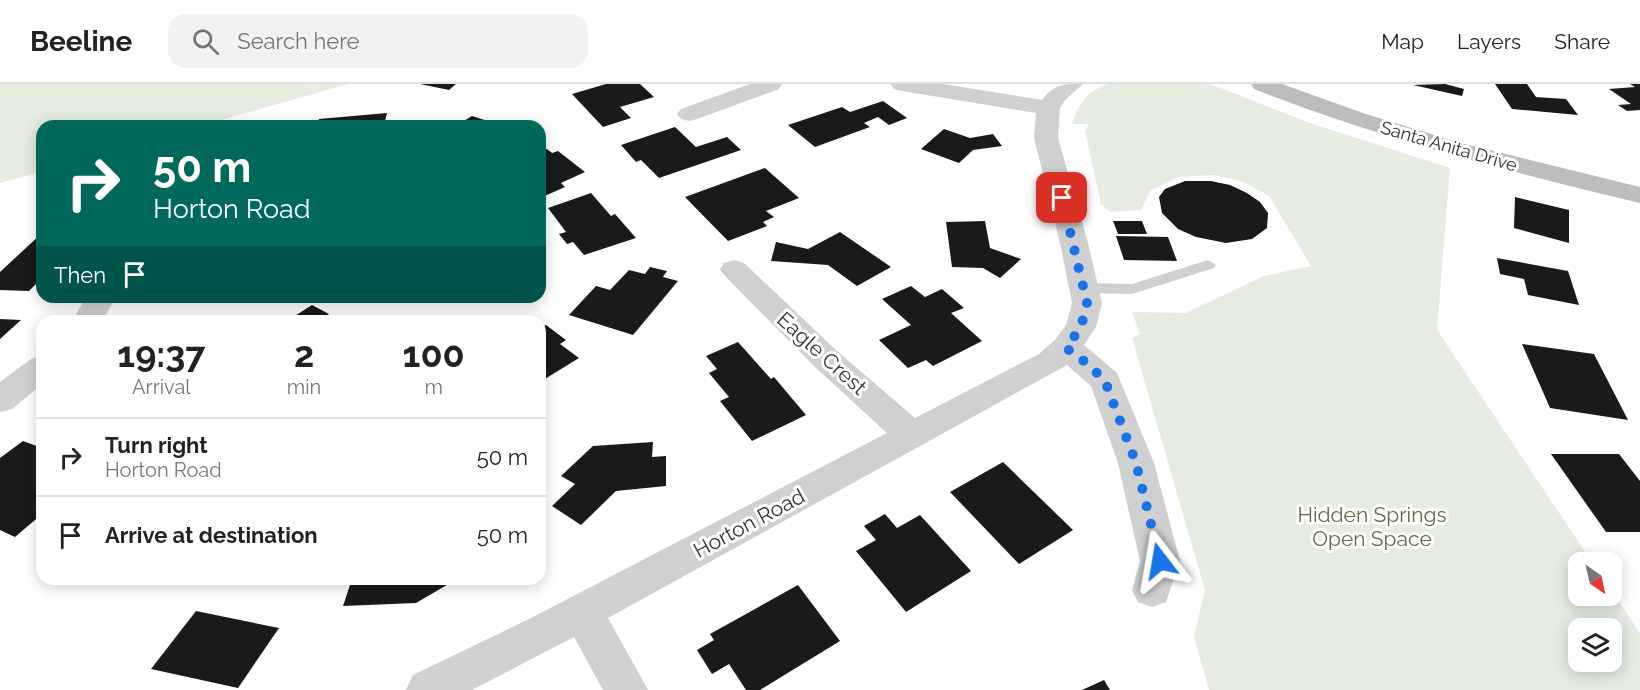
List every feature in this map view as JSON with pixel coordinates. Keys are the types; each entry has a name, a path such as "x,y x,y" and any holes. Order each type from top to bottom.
{"main road":[{"name":"Santa Anita Drive","path":"1262,84 1427,141 1506,163 1640,195"},
{"name":"Santa Anita Drive","path":"1303,84 1474,139 1640,178"}],"street":[{"path":"689,114 771,84"},
{"path":"902,84 1048,108 1057,96 1072,84"},
{"name":"Horton Road","path":"428,690 582,612 1050,362 1066,348 1081,327 1087,303 1046,138 1048,108"},
{"name":"Eagle Crest","path":"734,269 826,359 887,411 911,435"},
{"path":"1066,348 1088,364 1105,381 1136,463 1160,561 1152,590"},
{"path":"0,400 36,372"},
{"path":"582,612 626,690"}],"lane":[{"path":"1085,288 1132,288 1162,281 1208,265"}],"green space":[{"path":"0,84 348,84 221,120 36,120 36,173 0,183"},
{"name":"Hidden Springs Open Space","path":"1108,84 1210,84 1310,123 1450,168 1437,330 1585,552 1568,552 1568,606 1622,606 1640,633 1640,690 1209,690 1194,637 1205,590 1132,338 1140,334 1132,312 1186,313 1264,276 1311,266 1269,196 1244,182 1214,175 1179,177 1150,191 1141,210 1111,212 1101,205 1085,131 1089,124 1072,124 1089,94"}],"building":[{"path":"420,84 456,84 449,90"},
{"path":"606,84 640,84 654,97 620,107 631,118 603,127 572,94"},
{"path":"1445,84 1464,89 1462,96 1413,85"},
{"path":"1495,84 1527,84 1536,97 1566,99 1578,115 1512,109"},
{"path":"1630,84 1640,84 1640,110 1627,111 1618,105 1631,104 1609,89 1635,87"},
{"path":"883,101 907,118 889,125 878,117 864,123 870,127 815,147 788,125 842,107 850,112"},
{"path":"387,113 385,120 319,119"},
{"path":"472,116 484,120 466,120"},
{"path":"675,127 696,147 727,137 741,150 659,178 641,160 636,162 621,145"},
{"path":"944,129 970,138 993,134 1002,146 973,150 959,163 921,149"},
{"path":"546,149 552,153 558,151 585,172 561,183 565,187 546,195"},
{"path":"765,168 799,198 766,211 774,217 763,222 767,226 728,241 685,197"},
{"path":"1185,181 1211,181 1230,185 1247,193 1260,202 1268,213 1267,228 1252,239 1226,243 1196,237 1178,229 1162,213 1159,197 1165,189"},
{"path":"591,193 611,216 615,214 636,238 584,255 573,242 567,244 559,234 566,232 548,208"},
{"path":"1515,197 1569,210 1569,243 1514,228"},
{"path":"985,221 990,248 1021,259 1000,278 983,268 952,267 946,222"},
{"path":"1113,221 1142,221 1147,234 1118,234"},
{"path":"840,232 891,267 857,286 828,265 771,261 776,242 808,249"},
{"path":"1116,236 1168,237 1177,261 1124,260"},
{"path":"36,239 36,284 29,291 0,290 0,272"},
{"path":"1497,258 1568,271 1579,305 1528,295 1524,279 1500,274"},
{"path":"650,267 667,271 663,277 678,281 633,335 569,315 596,286 610,290 629,270 645,274"},
{"path":"911,286 925,297 942,289 964,308 951,313 982,341 933,366 926,360 908,368 879,340 911,325 882,299"},
{"path":"312,305 329,314 328,315 296,315"},
{"path":"0,319 21,320 0,339"},
{"path":"546,325 566,340 560,344 579,358 546,378"},
{"path":"738,342 771,379 774,377 806,415 752,441 720,401 729,397 709,373 717,369 706,356"},
{"path":"1522,344 1594,354 1628,420 1550,408"},
{"path":"23,441 36,446 36,519 15,537 0,530 0,458"},
{"path":"653,442 652,457 666,456 666,486 616,491 581,525 552,506 575,484 561,476 593,446"},
{"path":"1551,454 1619,454 1640,481 1640,532 1606,532"},
{"path":"1003,462 1073,530 1019,564 950,492"},
{"path":"885,514 897,528 920,515 971,571 906,612 856,551 876,540 864,526"},
{"path":"350,585 447,585 416,603 343,606"},
{"path":"798,585 840,641 760,690 746,690 729,664 712,674 697,650 714,640 710,634"},
{"path":"196,611 279,628 238,688 151,669"},
{"path":"1104,680 1110,690 1082,690"}],"route":[{"path":"1062,198 1084,282 1087,303 1081,327 1066,348 1088,364 1105,381 1136,463 1160,561"}]}
